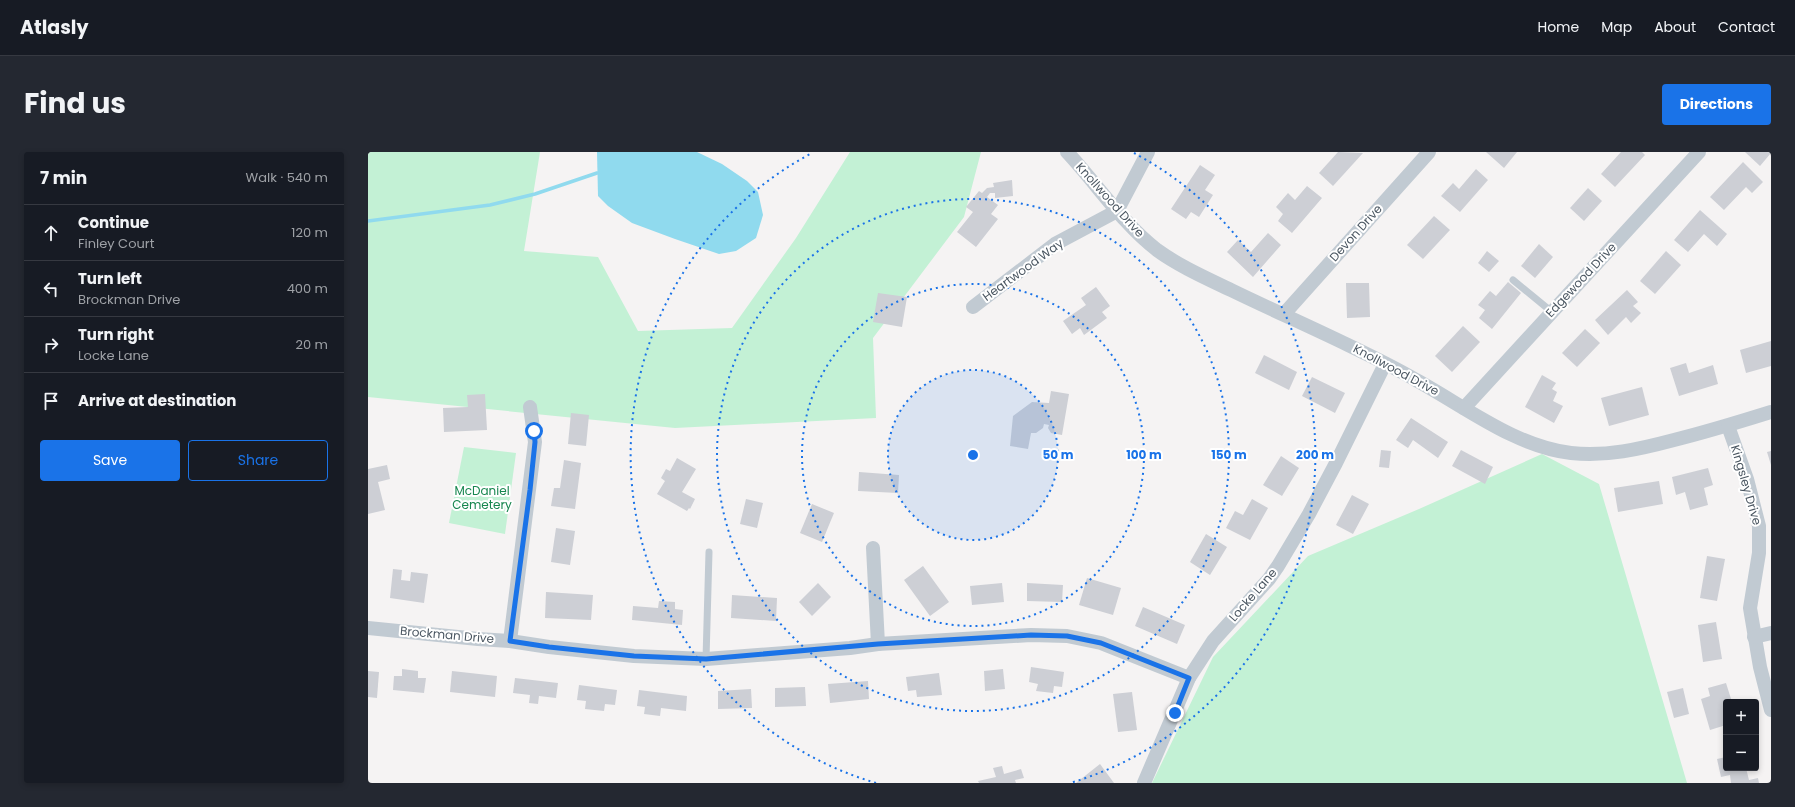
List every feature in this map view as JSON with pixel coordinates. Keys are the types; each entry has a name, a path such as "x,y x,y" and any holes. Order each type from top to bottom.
{"street":[{"name":"Knollwood Drive","path":"1067,152 1117,211 1152,245 1173,260 1214,282 1284,314 1415,379 1512,435 1544,448 1572,454 1596,455 1619,453 1728,426 1771,412"},
{"path":"1117,211 1148,152"},
{"name":"Devon Drive","path":"1284,314 1429,152"},
{"name":"Edgewood Drive","path":"1464,408 1699,152"},
{"name":"Heartwood Way","path":"973,307 1055,244 1117,211"},
{"name":"Locke Lane","path":"1144,783 1189,678 1213,641 1269,579 1278,566 1309,514 1385,364"},
{"path":"510,641 535,442 530,407"},
{"name":"Kingsley Drive","path":"1728,426 1747,479 1759,526 1759,553 1750,608 1760,667 1771,710"},
{"path":"873,548 878,644"},
{"name":"Brockman Drive","path":"368,628 510,641 549,647 634,656 706,659 878,644 1031,635 1067,636 1101,643 1189,678"},
{"path":"1754,637 1771,633"}],"lane":[{"path":"1513,280 1552,312"},
{"path":"706,659 708,552"}],"green space":[{"path":"368,152 540,152 524,251 598,257 638,331 732,328 796,238 850,152 981,152 964,217 873,338 876,418 675,428 368,397"},
{"name":"McDaniel Cemetery","path":"464,447 516,453 505,534 449,523"},
{"path":"1542,454 1599,484 1687,783 1152,783 1213,657 1308,556 1419,509"}],"water":[{"path":"597,152 697,152 722,164 747,181 758,192 763,215 756,238 736,251 719,254 632,223 608,206 598,196"}],"building":[{"path":"1338,152 1363,153 1333,186 1319,173"},
{"path":"1486,152 1517,152 1504,168"},
{"path":"1621,152 1642,152 1645,155 1615,187 1601,174"},
{"path":"1745,152 1771,152 1771,153 1760,166"},
{"path":"1743,162 1763,182 1752,193 1746,187 1724,210 1710,197"},
{"path":"1200,165 1215,175 1205,190 1213,195 1199,217 1191,212 1186,219 1171,209"},
{"path":"1476,169 1488,180 1460,212 1441,196 1453,183 1459,189"},
{"path":"1012,180 1013,196 995,198 995,193 990,193 987,197 998,205 991,214 998,219 976,247 957,232 973,212 966,207 979,191 982,193 987,188 994,187 993,183"},
{"path":"1307,186 1322,198 1292,233 1278,221 1283,214 1276,207 1288,193 1295,200"},
{"path":"1588,188 1602,201 1584,221 1570,208"},
{"path":"1700,210 1727,234 1717,246 1704,234 1688,252 1674,240"},
{"path":"1434,216 1450,230 1423,259 1407,245"},
{"path":"1268,233 1281,245 1253,277 1227,252 1238,240 1251,252"},
{"path":"1539,244 1553,257 1535,278 1521,266"},
{"path":"1487,251 1499,261 1489,272 1478,263"},
{"path":"1666,251 1681,265 1655,294 1640,281"},
{"path":"1508,282 1521,293 1492,329 1479,318 1485,310 1478,305 1490,291 1496,296"},
{"path":"1346,283 1369,283 1370,317 1347,318"},
{"path":"1096,287 1110,306 1102,312 1107,318 1084,335 1080,328 1072,334 1063,321 1086,305 1081,298"},
{"path":"1627,290 1638,302 1633,306 1641,313 1631,323 1626,317 1608,335 1595,320"},
{"path":"878,293 907,297 902,327 873,322"},
{"path":"1463,326 1480,342 1452,372 1435,356"},
{"path":"1585,329 1600,343 1577,367 1562,353"},
{"path":"1771,341 1771,366 1746,373 1740,350"},
{"path":"1264,355 1297,372 1289,390 1255,373"},
{"path":"1686,363 1689,373 1713,365 1718,384 1679,396 1670,368"},
{"path":"1542,375 1556,383 1552,389 1557,392 1553,401 1563,406 1554,423 1525,407"},
{"path":"1312,377 1345,393 1335,413 1302,396"},
{"path":"1642,387 1649,415 1609,426 1601,398"},
{"path":"1051,391 1069,394 1062,435 1051,433 1048,428 1049,425 1044,424 1043,428 1036,433 1031,433 1028,449 1010,446 1013,416 1032,402 1049,403"},
{"path":"485,394 487,430 444,432 443,408 468,407 467,395"},
{"path":"571,413 589,415 586,446 568,444"},
{"path":"1411,418 1448,442 1438,458 1413,440 1408,448 1396,440"},
{"path":"1381,450 1391,451 1389,468 1379,467"},
{"path":"1461,450 1493,467 1485,484 1452,466"},
{"path":"1771,451 1771,465 1767,452"},
{"path":"1281,456 1299,468 1282,496 1263,485"},
{"path":"677,458 696,469 682,492 695,499 690,509 689,508 687,511 657,494 665,481 661,478 666,469 670,471"},
{"path":"564,460 581,463 575,509 551,506 554,488 560,488"},
{"path":"387,465 390,479 378,482 385,510 368,514 368,469"},
{"path":"1708,468 1713,485 1704,488 1708,505 1690,510 1685,492 1676,495 1672,477"},
{"path":"859,472 899,475 898,493 858,491"},
{"path":"1659,481 1663,504 1618,512 1614,488"},
{"path":"1352,495 1369,504 1353,534 1336,525"},
{"path":"746,499 763,503 757,528 740,524"},
{"path":"1252,499 1268,508 1250,540 1226,528 1235,511 1243,515"},
{"path":"812,504 834,513 822,542 800,533"},
{"path":"556,528 575,531 570,565 551,562"},
{"path":"1206,534 1227,547 1210,575 1190,562"},
{"path":"1707,556 1725,559 1717,601 1700,598"},
{"path":"923,566 949,602 930,616 904,580"},
{"path":"393,569 402,570 401,580 410,581 411,572 428,574 424,603 390,598"},
{"path":"1087,578 1121,588 1113,615 1079,605"},
{"path":"818,583 831,597 812,616 799,602"},
{"path":"1002,583 1004,602 972,605 970,586"},
{"path":"1027,583 1063,585 1062,602 1027,601"},
{"path":"546,592 593,595 591,620 545,618"},
{"path":"732,595 777,598 776,621 731,618"},
{"path":"659,601 675,602 675,609 683,610 682,625 632,620 633,606 658,608"},
{"path":"1143,607 1185,625 1177,644 1135,626"},
{"path":"1716,622 1722,659 1703,662 1698,625"},
{"path":"1031,667 1064,672 1062,687 1054,686 1053,693 1036,691 1038,684 1029,682"},
{"path":"402,669 418,671 418,678 426,678 424,693 393,690 394,676 402,676"},
{"path":"1003,669 1005,689 985,691 984,671"},
{"path":"368,671 379,672 377,698 368,697"},
{"path":"452,671 497,676 495,697 450,692"},
{"path":"939,673 942,695 917,697 916,690 908,691 906,677"},
{"path":"515,678 558,683 556,698 539,696 538,704 529,703 530,695 513,693"},
{"path":"868,681 869,699 830,703 828,684"},
{"path":"1726,683 1731,699 1723,699 1723,726 1710,730 1701,699 1710,696 1708,688"},
{"path":"579,685 617,690 615,705 605,704 604,711 585,709 586,701 577,700"},
{"path":"805,687 806,706 775,707 775,688"},
{"path":"1683,688 1689,714 1674,718 1667,692"},
{"path":"751,689 752,708 718,709 718,691"},
{"path":"639,690 687,696 686,711 661,708 660,716 644,714 645,707 637,706"},
{"path":"1132,692 1137,730 1118,732 1113,694"},
{"path":"1723,758 1723,771 1747,771 1749,780 1758,778 1759,783 1731,783 1730,775 1721,777 1717,759"},
{"path":"1100,764 1114,783 1076,783"},
{"path":"1002,766 1004,774 1021,769 1024,778 1015,780 1016,783 979,783 978,781 996,777 993,768"}],"waterway":[{"path":"368,221 490,205 535,194 597,173"}],"route":[{"path":"534,431 535,442 530,490 510,641 549,647 634,656 706,659 850,648 878,644 916,643 1031,635 1067,636 1088,639 1101,643 1189,678 1175,713"}]}
